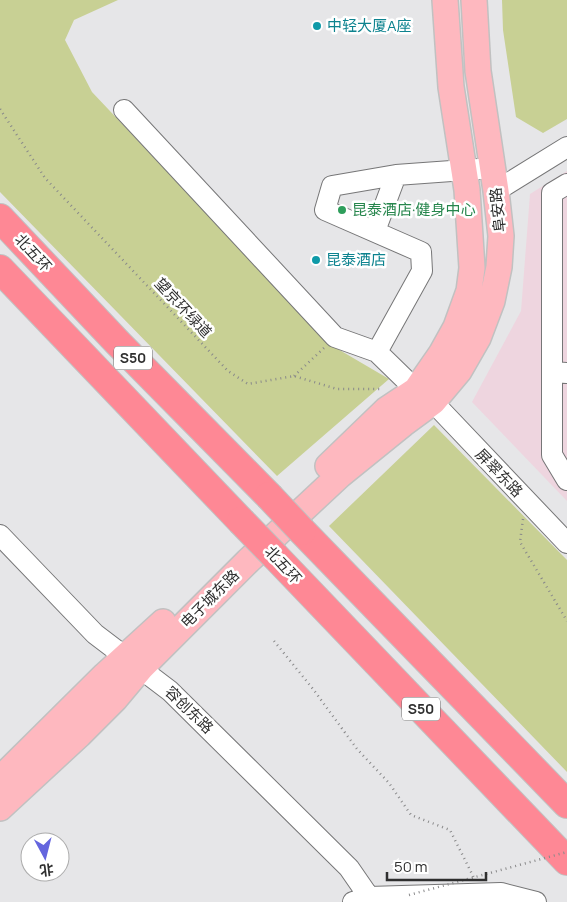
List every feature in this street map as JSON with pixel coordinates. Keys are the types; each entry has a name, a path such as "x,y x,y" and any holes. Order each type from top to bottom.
{"highway":[{"name":"北五环","path":"0,218 118,343 567,804"},
{"name":"北五环","path":"0,269 567,861"}],"main road":[{"name":"阜安路","path":"425,396 440,354 456,327 469,291 472,259 467,190 451,86 445,0"},
{"name":"阜安路","path":"425,396 459,371 478,338 492,301 500,267 501,236 478,71 474,0"},
{"name":"电子城东路","path":"0,778 105,676 134,663 248,561 340,475 403,424 425,396"},
{"name":"电子城东路","path":"0,808 115,699 134,663"}],"street":[{"path":"124,110 335,337 377,352 422,271 421,252 324,210 332,186 396,175 464,170 494,179 567,147"},
{"path":"375,231 396,175"},
{"path":"567,184 552,192 559,372 552,455 561,473 567,480"},
{"name":"屏翠东路","path":"377,352 425,396 567,543"},
{"name":"容创东路","path":"0,535 95,634 170,690 342,862 361,899"},
{"path":"361,899 409,895 500,893 536,902"}],"path":[{"name":"望京环绿道","path":"0,109 45,178 228,371 248,384 294,376 336,389 386,389"},
{"path":"294,376 335,337"},
{"path":"526,500 520,542 567,621"},
{"path":"274,641 313,689 357,749 389,783 411,815 450,830 474,878"},
{"path":"409,895 567,852"}],"shaded area":[{"path":"567,171 567,501 472,402 521,311 530,194"}],"green space":[{"path":"0,0 118,0 74,20 65,40 92,92 331,345 389,379 277,476 0,192"},
{"path":"502,0 567,0 567,119 543,133 516,117 503,30"},
{"path":"434,425 567,560 567,772 329,526"}],"place":[{"name":"中轻大厦A座","path":"317,26"},
{"name":"昆泰酒店·健身中心","path":"342,210"},
{"name":"昆泰酒店","path":"316,260"}]}
